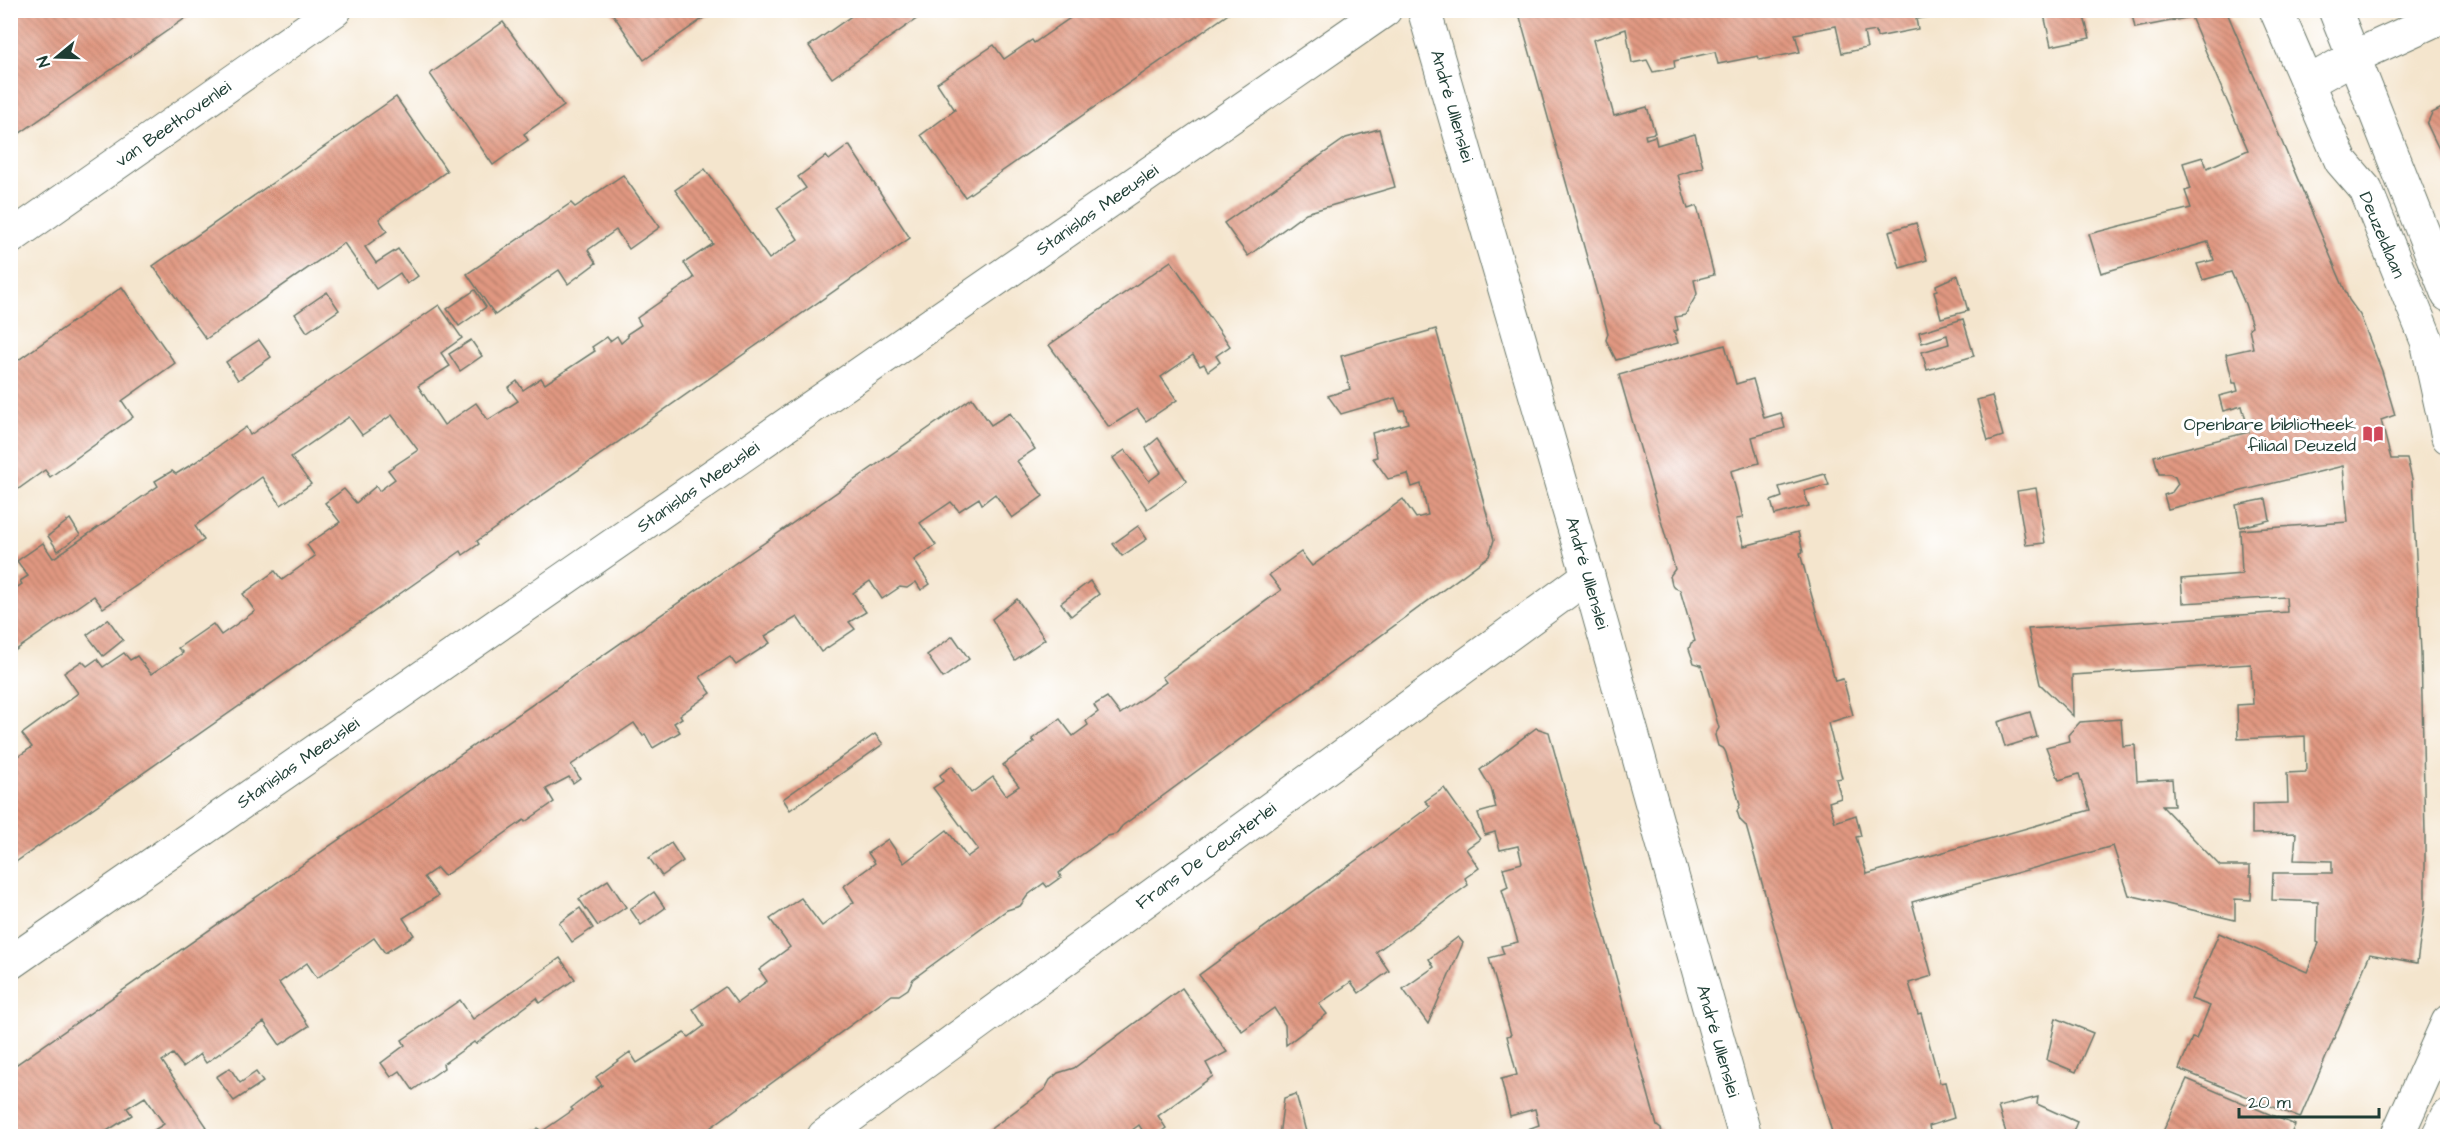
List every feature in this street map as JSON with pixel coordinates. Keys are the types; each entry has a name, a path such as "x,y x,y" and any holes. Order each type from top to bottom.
{"street":[{"name":"van Beethovenlei","path":"10,238 335,10"},
{"name":"Stanislas Meeuslei","path":"10,963 1385,10"},
{"name":"André Ullenslei","path":"1424,10 1588,576 1745,1137"},
{"name":"Deuzeldlaan","path":"2276,10 2341,160 2366,190 2427,341 2448,437"},
{"name":"Deuzeldlaan","path":"2335,10 2448,295"},
{"path":"2307,83 2354,57 2448,14"},
{"name":"Frans De Ceusterlei","path":"824,1137 1588,576"},
{"path":"2397,1137 2448,1022"},
{"path":"2438,1137 2448,1116"}],"building":[{"path":"10,10 197,10 10,140"},
{"path":"610,10 715,10 644,60"},
{"path":"860,10 923,10 925,13 832,78 809,46"},
{"path":"1064,10 1234,10 965,197 921,135 955,110 937,83 994,45 1004,59 1032,40 1034,43 1070,18"},
{"path":"1550,10 1955,10 1956,13 1916,19 1918,29 1877,37 1876,31 1864,33 1867,48 1842,53 1836,26 1795,34 1800,52 1760,60 1758,56 1718,64 1715,52 1674,61 1675,68 1653,72 1647,60 1632,63 1626,29 1593,40 1614,116 1647,107 1655,133 1645,135 1646,139 1655,136 1657,145 1695,134 1703,167 1678,175 1688,209 1697,206 1714,275 1694,280 1697,294 1685,315 1675,317 1678,330 1674,331 1678,343 1616,360 1606,340 1608,333 1520,17"},
{"path":"2043,10 2082,10 2090,38 2051,46"},
{"path":"2131,10 2226,10 2349,300 2360,315 2382,371 2395,415 2381,420 2391,459 2407,459 2412,479 2421,652 2425,834 2425,904 2417,963 2370,954 2300,1118 2179,1069 2192,1038 2196,1039 2210,1006 2191,999 2219,933 2307,972 2319,943 2317,942 2318,902 2272,900 2273,873 2332,873 2332,861 2294,860 2296,833 2252,834 2252,804 2288,803 2287,773 2306,772 2305,736 2238,739 2237,705 2253,704 2251,664 2072,675 2073,716 2040,684 2028,629 2287,612 2286,597 2183,603 2181,579 2242,574 2240,530 2348,522 2343,466 2168,509 2164,495 2172,492 2178,484 2175,477 2170,474 2159,474 2154,456 2249,432 2242,406 2223,411 2219,396 2238,391 2236,383 2233,383 2226,354 2253,348 2249,328 2252,326 2231,272 2203,280 2197,264 2214,260 2208,242 2101,273 2089,234 2191,208 2185,191 2191,189 2183,163 2203,157 2207,168 2248,150 2191,17 2135,28"},
{"path":"503,22 564,106 524,134 528,140 493,165 430,74"},
{"path":"396,97 447,171 379,219 387,231 365,247 376,263 398,249 418,276 407,284 400,273 376,289 344,243 206,339 153,266"},
{"path":"2448,105 2448,168 2427,124 2432,113"},
{"path":"1379,129 1395,187 1306,213 1248,256 1224,223 1346,138"},
{"path":"849,145 910,238 481,538 477,541 479,544 463,555 461,551 10,866 10,762 32,747 22,734 78,693 64,673 82,661 87,666 97,659 103,667 124,653 130,660 137,656 151,674 183,653 178,648 213,624 221,635 255,611 243,594 275,571 282,580 315,556 307,545 340,522 325,503 344,489 356,503 376,486 379,491 395,479 388,470 418,450 392,415 362,435 349,417 291,457 311,484 281,505 262,477 195,526 204,540 103,608 94,596 10,654 10,592 22,584 20,581 28,576 17,561 43,543 53,558 55,557 158,486 155,481 172,471 176,474 246,427 250,435 439,305 462,338 441,353 450,366 418,386 444,425 476,403 488,420 518,401 508,388 517,381 523,390 541,378 545,384 595,351 592,347 607,337 610,341 617,336 621,343 628,337 627,334 641,325 637,318 694,278 684,263 713,244 675,190 705,169 769,259 798,239 777,208 806,188 798,177 826,156 829,160"},
{"path":"623,175 660,227 629,249 616,230 588,250 596,263 568,284 559,270 495,315 467,274 571,203 575,207"},
{"path":"1916,223 1927,260 1900,268 1889,231"},
{"path":"1171,261 1230,346 1216,356 1220,362 1208,371 1204,364 1200,366 1193,355 1161,377 1177,400 1146,421 1137,409 1109,427 1049,345"},
{"path":"1958,275 1968,311 1941,318 1934,291 1937,290 1936,285"},
{"path":"122,287 175,363 122,401 133,417 50,477 45,470 10,495 10,366"},
{"path":"475,290 486,307 459,326 447,309"},
{"path":"327,292 339,310 307,332 295,314"},
{"path":"1963,319 1974,356 1927,370 1922,352 1949,344 1947,335 1922,343 1919,332"},
{"path":"1436,329 1494,540 1489,556 1122,826 1116,834 1108,836 1073,861 1059,873 1061,877 1047,887 1044,883 1028,895 1020,906 1007,910 913,979 908,989 899,995 892,995 699,1136 526,1136 538,1128 541,1132 573,1110 571,1108 602,1085 596,1077 630,1052 637,1063 684,1033 689,1037 704,1026 693,1009 725,987 737,1003 767,981 759,970 790,947 770,919 801,898 822,926 854,902 844,886 875,863 868,853 888,839 904,863 947,830 967,857 978,849 933,788 943,781 940,775 952,766 971,793 993,777 1006,795 1019,786 1003,765 1034,742 1032,739 1060,719 1073,736 1088,725 1086,721 1098,712 1094,705 1107,697 1120,714 1166,682 1162,677 1281,590 1269,575 1301,552 1312,566 1403,499 1416,518 1428,515 1421,484 1412,487 1408,474 1388,479 1373,458 1377,457 1372,433 1408,423 1404,410 1400,411 1395,398 1341,414 1328,396 1350,389 1341,356"},
{"path":"259,340 271,357 238,380 226,362"},
{"path":"471,340 482,356 460,371 449,354"},
{"path":"1725,345 1736,384 1753,379 1764,418 1781,413 1785,428 1752,437 1759,463 1731,471 1743,518 1736,519 1744,546 1798,532 1803,552 1800,553 1835,681 1843,679 1853,715 1828,723 1842,778 1836,779 1841,798 1829,802 1835,822 1856,815 1861,836 1856,837 1867,874 2090,810 2079,774 2059,780 2046,747 2069,741 2068,735 2080,722 2121,719 2123,746 2135,745 2137,781 2172,779 2174,806 2162,806 2220,866 2250,866 2251,900 2235,899 2235,920 2129,895 2113,846 1912,902 1932,976 1909,983 1918,1014 1921,1013 1940,1083 1945,1082 1954,1118 1929,1126 1931,1136 1833,1136 1746,826 1740,820 1737,811 1740,805 1726,753 1718,746 1715,735 1719,728 1701,665 1694,663 1689,649 1691,643 1695,641 1680,590 1672,585 1670,576 1675,569 1619,375"},
{"path":"1992,396 2003,436 1988,441 1977,400"},
{"path":"972,398 991,425 1010,413 1035,449 1017,461 1043,496 1012,518 995,494 982,504 979,498 959,511 951,502 920,523 936,545 914,560 930,584 921,590 916,582 907,588 900,587 882,599 870,581 853,593 866,612 849,622 855,629 821,652 797,617 765,636 770,643 736,665 730,657 700,677 711,693 680,715 682,718 674,723 680,732 653,748 645,734 643,736 634,723 571,765 580,778 573,783 569,777 546,789 554,802 525,822 524,820 444,876 437,868 424,877 438,896 403,918 414,935 385,953 374,938 317,978 307,963 279,983 309,1026 280,1045 264,1022 206,1063 200,1054 183,1067 173,1054 162,1061 207,1127 193,1136 154,1136 151,1132 164,1124 145,1097 127,1108 132,1115 99,1136 10,1136 10,1069"},
{"path":"1158,438 1187,481 1147,509 1113,458 1125,450 1149,481 1161,472 1146,448"},
{"path":"1825,474 1829,485 1804,491 1809,506 1775,515 1771,501 1782,497 1779,487"},
{"path":"2036,488 2045,543 2026,545 2017,491"},
{"path":"2266,499 2270,520 2240,527 2236,505"},
{"path":"70,519 80,535 58,551 48,536"},
{"path":"1138,526 1147,539 1122,556 1113,544"},
{"path":"1090,581 1099,594 1071,616 1061,603"},
{"path":"1017,599 1045,639 1015,660 992,619"},
{"path":"108,619 123,640 103,656 87,635"},
{"path":"953,636 969,659 943,678 927,655"},
{"path":"2030,712 2037,737 2005,747 1998,722"},
{"path":"1536,728 1549,732 1657,1126 1661,1129 1663,1136 1531,1136 1528,1129 1539,1125 1535,1109 1510,1116 1501,1079 1517,1075 1507,1036 1511,1035 1489,958 1504,954 1501,946 1518,942 1502,890 1508,887 1503,868 1522,863 1518,846 1500,850 1495,832 1485,835 1478,813 1496,808 1491,788 1480,770"},
{"path":"875,734 883,744 790,810 783,799"},
{"path":"1444,788 1480,839 1466,849 1479,868 1465,878 1468,885 1376,952 1389,971 1359,993 1351,982 1319,1004 1327,1014 1286,1045 1285,1025 1274,1008 1242,1031 1199,975 1430,806 1425,801"},
{"path":"671,843 683,861 662,876 649,858"},
{"path":"608,880 626,907 598,926 579,899"},
{"path":"654,892 665,908 641,925 630,909"},
{"path":"580,908 593,928 572,942 559,923"},
{"path":"1458,937 1463,943 1428,1024 1403,989 1434,967 1429,959"},
{"path":"560,958 575,979 540,1003 537,998 476,1044 474,1042 443,1064 444,1068 413,1090 400,1071 391,1077 381,1063 405,1045 402,1040 460,1000 473,1019"},
{"path":"1182,988 1227,1052 1206,1063 1213,1076 1158,1116 1166,1128 1155,1136 1146,1136 1139,1125 1124,1136 981,1136 1045,1089 1058,1073 1074,1068"},
{"path":"2056,1018 2093,1033 2076,1072 2047,1060"},
{"path":"230,1068 240,1083 256,1072 263,1082 234,1101 216,1077"},
{"path":"2187,1079 2295,1125 2290,1136 2161,1136"},
{"path":"1296,1094 1306,1132 1279,1136 1284,1098"},
{"path":"2038,1097 2037,1104 2077,1122 2071,1136 2007,1136 1998,1107"}],"place":[{"name":"Openbare bibliotheek filiaal Deuzeld","path":"2373,434"}]}
